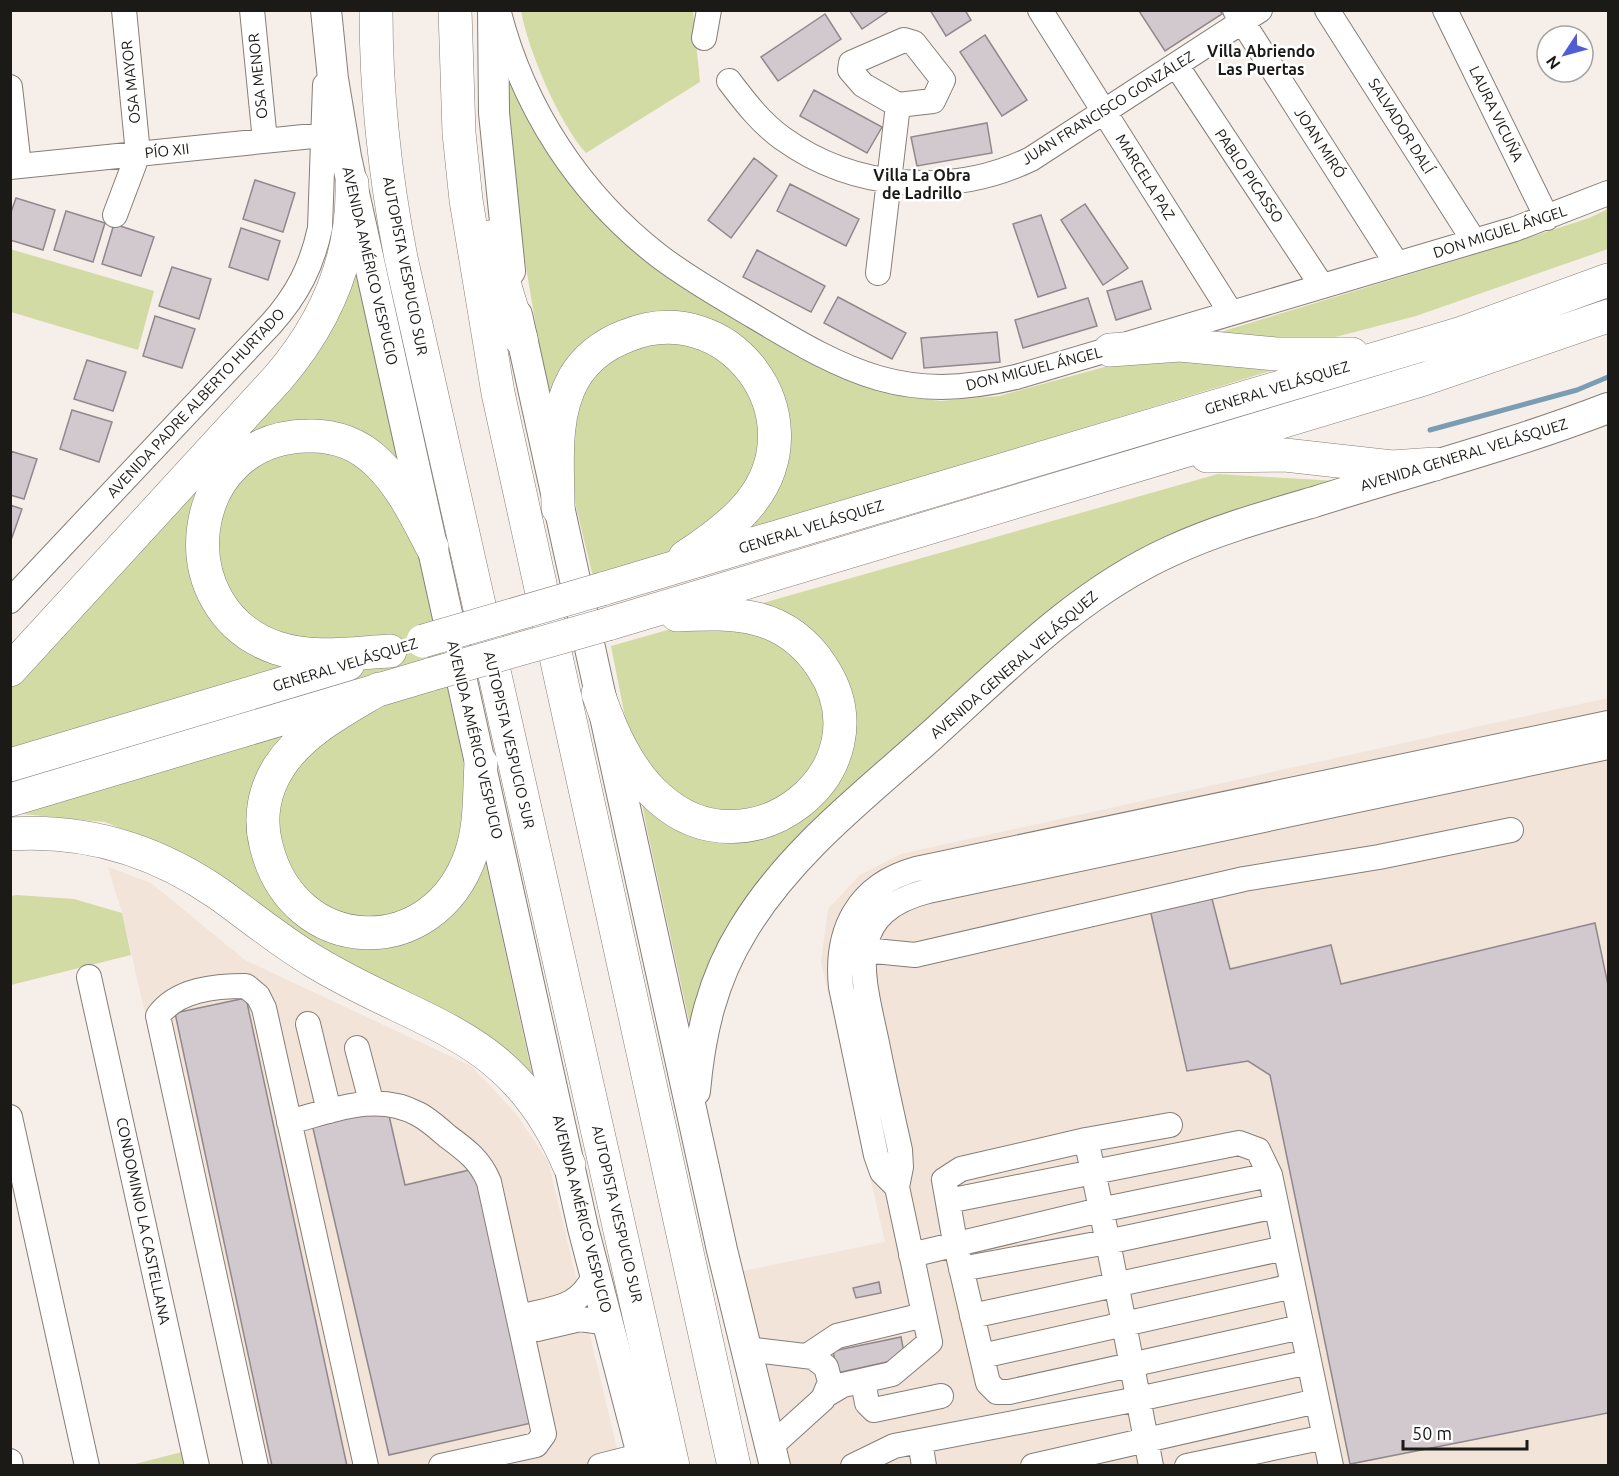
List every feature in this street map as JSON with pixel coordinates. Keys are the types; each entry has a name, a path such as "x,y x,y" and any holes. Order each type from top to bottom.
{"highway":[{"name":"AUTOPISTA VESPUCIO SUR","path":"376,10 380,112 388,187 401,258 654,1462"},
{"path":"455,22 490,235 521,339"},
{"path":"455,22 459,133 467,212 498,393 734,1466"},
{"path":"10,670 278,378 310,338 325,311 341,270 352,217 352,183"},
{"name":"GENERAL VELÁSQUEZ","path":"10,765 1414,348 1510,317 1608,280"},
{"path":"10,800 1466,366 1608,316"},
{"path":"558,508 561,416 574,379 588,360 618,339 645,330 676,328 715,338 750,367 766,394 774,423 771,462 762,485 743,511 710,540 665,571"},
{"path":"1110,350 1180,345 1305,355 1414,348"},
{"path":"390,651 305,654 274,647 248,633 227,612 207,572 202,531 209,501 228,471 254,450 268,443 299,436 331,438 358,447 386,471 407,501 432,547"},
{"path":"1143,463 1207,456 1266,454 1375,466 1435,464"},
{"path":"598,693 616,738 650,790 683,815 712,825 752,825 788,812 817,786 831,762 837,744 839,718 831,682 810,650 780,627 756,618 714,614 666,616 610,623"},
{"path":"379,689 314,730 298,744 278,768 266,796 262,824 271,864 284,889 309,914 340,929 366,934 392,931 420,920 433,911 453,890 472,852 477,825 481,764"},
{"path":"10,834 77,835 119,844 157,858 197,880 314,962 455,1032 495,1059 529,1094 554,1132 569,1165"}],"main road":[{"path":"493,10 494,113 498,169 521,339 694,1124 773,1456"},
{"name":"AVENIDA AMÉRICO VESPUCIO","path":"327,21 340,126 352,183 569,1165 609,1323 654,1462"},
{"name":"AVENIDA GENERAL VELÁSQUEZ","path":"694,1124 698,1057 711,1001 727,961 759,905 792,864 823,834 1041,638 1107,586 1171,551 1266,516 1608,408"}],"street":[{"name":"OSA MAYOR","path":"124,10 138,154"},
{"name":"OSA MENOR","path":"252,10 265,141"},
{"name":"DON MIGUEL ÁNGEL","path":"499,10 517,70 537,112 567,161 624,226 660,257 778,331 860,373 888,382 926,388 978,386 1110,350 1474,241 1547,218 1608,193"},
{"path":"704,38 710,10"},
{"name":"MARCELA PAZ","path":"1040,10 1231,313"},
{"name":"SALVADOR DALÍ","path":"1327,10 1474,241"},
{"name":"LAURA VICUÑA","path":"1445,10 1547,218"},
{"name":"JUAN FRANCISCO GONZÁLEZ","path":"729,81 768,127 796,147 837,166 889,180 929,184 969,181 990,176 1031,159 1176,65 1245,14"},
{"name":"JOAN MIRÓ","path":"1245,14 1397,264"},
{"name":"AVENIDA PADRE ALBERTO HURTADO","path":"10,602 271,324 292,298 308,270 320,228 327,21"},
{"name":"PABLO PICASSO","path":"1176,65 1322,286"},
{"path":"10,87 15,166"},
{"path":"878,273 898,105"},
{"name":"PÍO XII","path":"15,166 323,135"},
{"path":"115,215 138,154"},
{"path":"773,1456 826,1395 837,1388 892,1374 930,1342 897,1187 901,1167 900,1150 852,984 839,962 842,939 853,915 867,896 884,882 905,872 1608,723"},
{"path":"852,984 878,919 893,905 914,894 1608,747"},
{"path":"842,939 864,950 915,955 1221,884 1379,857 1511,830"},
{"name":"CONDOMINIO LA CASTELLANA","path":"89,977 197,1466"},
{"path":"256,1466 158,1016 163,1009 190,994 210,988 246,986 258,996 264,1008 366,1466"},
{"path":"308,1024 329,1111"},
{"path":"357,1048 371,1101"},
{"path":"289,1122 371,1101 392,1103 419,1114 473,1155 484,1168 544,1434 541,1441 441,1466"},
{"path":"10,1117 87,1466"},
{"path":"1170,1125 1086,1140 952,1173 944,1180 955,1242 988,1383 997,1392 1009,1392 1301,1327"},
{"path":"1086,1140 1151,1466"},
{"path":"948,1201 1239,1143 1258,1150 1270,1176 1331,1466"},
{"path":"911,1255 955,1242 1100,1210 1270,1176"},
{"path":"961,1269 1107,1242 1276,1206"},
{"path":"972,1316 1285,1248"},
{"path":"520,1325 578,1300 588,1290 595,1274"},
{"path":"982,1356 1293,1287"},
{"path":"807,1356 837,1336 924,1316"},
{"path":"520,1325 580,1319 609,1323"},
{"path":"747,1349 807,1356 819,1360 826,1367 830,1382 826,1395"},
{"path":"853,1466 894,1446 1138,1399 1309,1362"},
{"path":"863,1381 867,1403 874,1410 941,1396"},
{"path":"1034,1466 1317,1401"},
{"path":"1187,1466 1325,1437"},
{"path":"920,1441 924,1466"},
{"path":"10,1461 12,1466"},
{"path":"600,1466 654,1462"}],"shaded area":[{"path":"1608,698 1608,1465 786,1465 743,1271 885,1242 821,962 828,909 860,875 901,854"},
{"path":"108,867 151,883 245,960 471,1066 516,1114 548,1161 621,1465 249,1465 122,913"}],"green space":[{"path":"521,11 693,11 700,82 586,153 565,124 555,105 530,45"},
{"path":"509,71 539,139 568,179 761,333 877,391 940,401 999,396 1119,363 1161,359 1274,370 593,577 544,374 513,190 509,138"},
{"path":"1608,209 1608,249 1416,316 1320,341 1217,333 1496,248 1589,218"},
{"path":"10,249 154,291 138,350 11,312"},
{"path":"353,259 534,1083 462,1027 278,924 200,862 105,822 22,814 11,816 11,685"},
{"path":"1218,474 1354,482 1179,533 784,858 691,1030 648,834 611,646"},
{"path":"10,896 74,899 122,913 131,955 11,985"},
{"path":"182,1452 185,1466 127,1466"}],"building":[{"path":"849,10 890,10 862,29"},
{"path":"930,10 965,10 971,20 946,36"},
{"path":"1220,10 1222,14 1165,51 1139,11"},
{"path":"825,14 841,39 778,81 761,57"},
{"path":"985,35 1027,100 1002,116 960,52"},
{"path":"814,90 882,127 867,153 800,116"},
{"path":"987,123 992,153 917,166 911,137"},
{"path":"754,158 777,176 731,238 708,220"},
{"path":"255,180 295,193 283,232 243,219"},
{"path":"790,184 859,219 846,246 777,211"},
{"path":"16,198 55,210 43,250 10,240 10,215"},
{"path":"1085,204 1128,268 1103,285 1061,220"},
{"path":"66,211 105,223 93,262 54,250"},
{"path":"1041,215 1066,288 1038,297 1013,224"},
{"path":"114,224 154,237 141,276 102,264"},
{"path":"241,228 280,241 268,280 229,267"},
{"path":"757,250 825,286 811,312 743,277"},
{"path":"172,267 211,279 199,319 159,306"},
{"path":"1142,281 1151,309 1116,320 1107,291"},
{"path":"838,297 906,333 892,359 824,323"},
{"path":"1088,298 1097,326 1023,348 1015,320"},
{"path":"155,316 195,329 182,368 143,356"},
{"path":"997,332 1000,362 924,368 921,338"},
{"path":"87,360 126,372 113,411 74,399"},
{"path":"72,410 112,422 99,462 60,449"},
{"path":"10,451 37,459 24,499 10,495"},
{"path":"10,505 22,509 10,543"},
{"path":"1210,891 1230,969 1331,945 1341,984 1595,923 1608,985 1608,1413 1350,1464 1270,1075 1248,1061 1187,1071 1149,905"},
{"path":"246,998 347,1466 272,1466 175,1013"},
{"path":"387,1107 405,1185 478,1168 536,1422 389,1455 312,1124"},
{"path":"879,1282 881,1293 856,1298 853,1288"},
{"path":"901,1337 905,1358 837,1373 833,1351"}],"waterway":[{"path":"1430,430 1577,390 1608,377"}],"district":[{"name":"Villa Abriendo Las Puertas","path":"1261,60"},
{"name":"Villa La Obra de Ladrillo","path":"922,184"}]}
